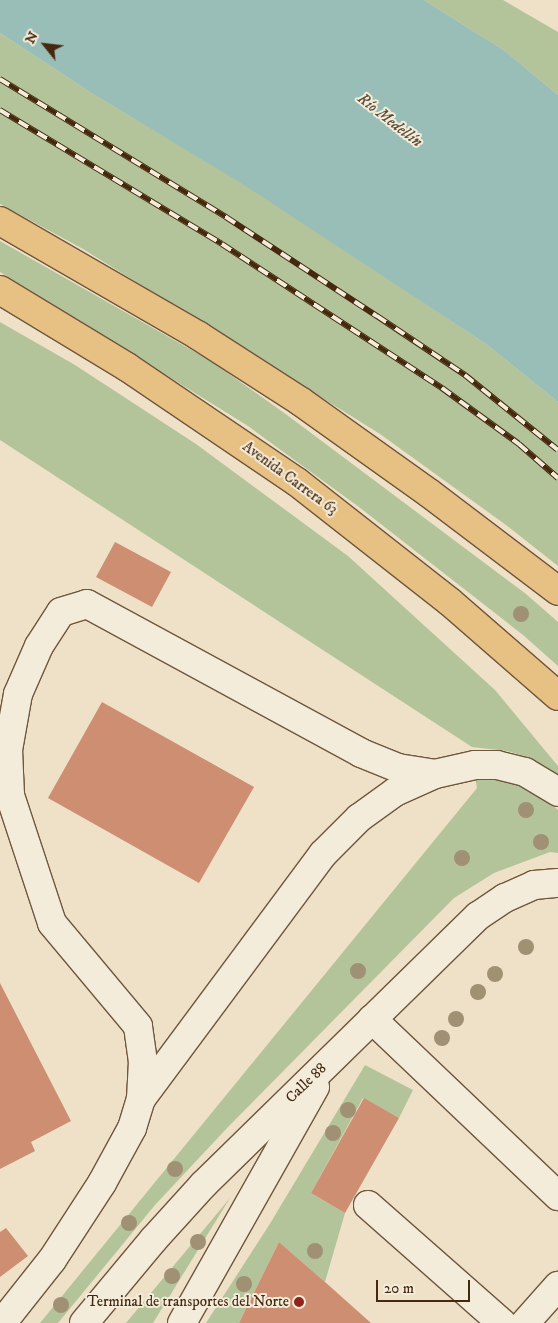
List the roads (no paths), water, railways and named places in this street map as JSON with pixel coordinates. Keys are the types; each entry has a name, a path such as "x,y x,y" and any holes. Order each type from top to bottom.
{"highway":[{"path":"0,221 199,336 300,401 450,509 558,591"},
{"name":"Avenida Carrera 63","path":"0,290 128,366 297,482 450,602 558,696"}],"street":[{"path":"2,1323 52,1260 102,1183 132,1128 141,1099 143,1062 138,1026 52,923 10,795 8,750 18,694 39,646 61,612 88,604 361,753 398,768 435,774"},
{"path":"141,1099 323,854 359,818 395,792 435,774 475,765 497,765 525,772 558,792"},
{"name":"Calle 88","path":"84,1323 154,1239 204,1185 478,916 505,898 534,885 558,883"},
{"path":"372,1019 558,1196"},
{"path":"182,1323 331,1059"},
{"path":"368,1205 502,1323"},
{"path":"525,1323 558,1286"}],"water":[{"name":"Río Medellín","path":"0,0 424,0 505,51 558,95 558,402 486,344 244,185 90,92 0,33"}],"railway":[{"path":"0,79 226,217 377,316 465,375 558,450"},
{"path":"0,110 222,244 442,388 519,444 558,478"}],"place":[{"name":"Terminal de transportes del Norte","path":"299,1302"}]}
